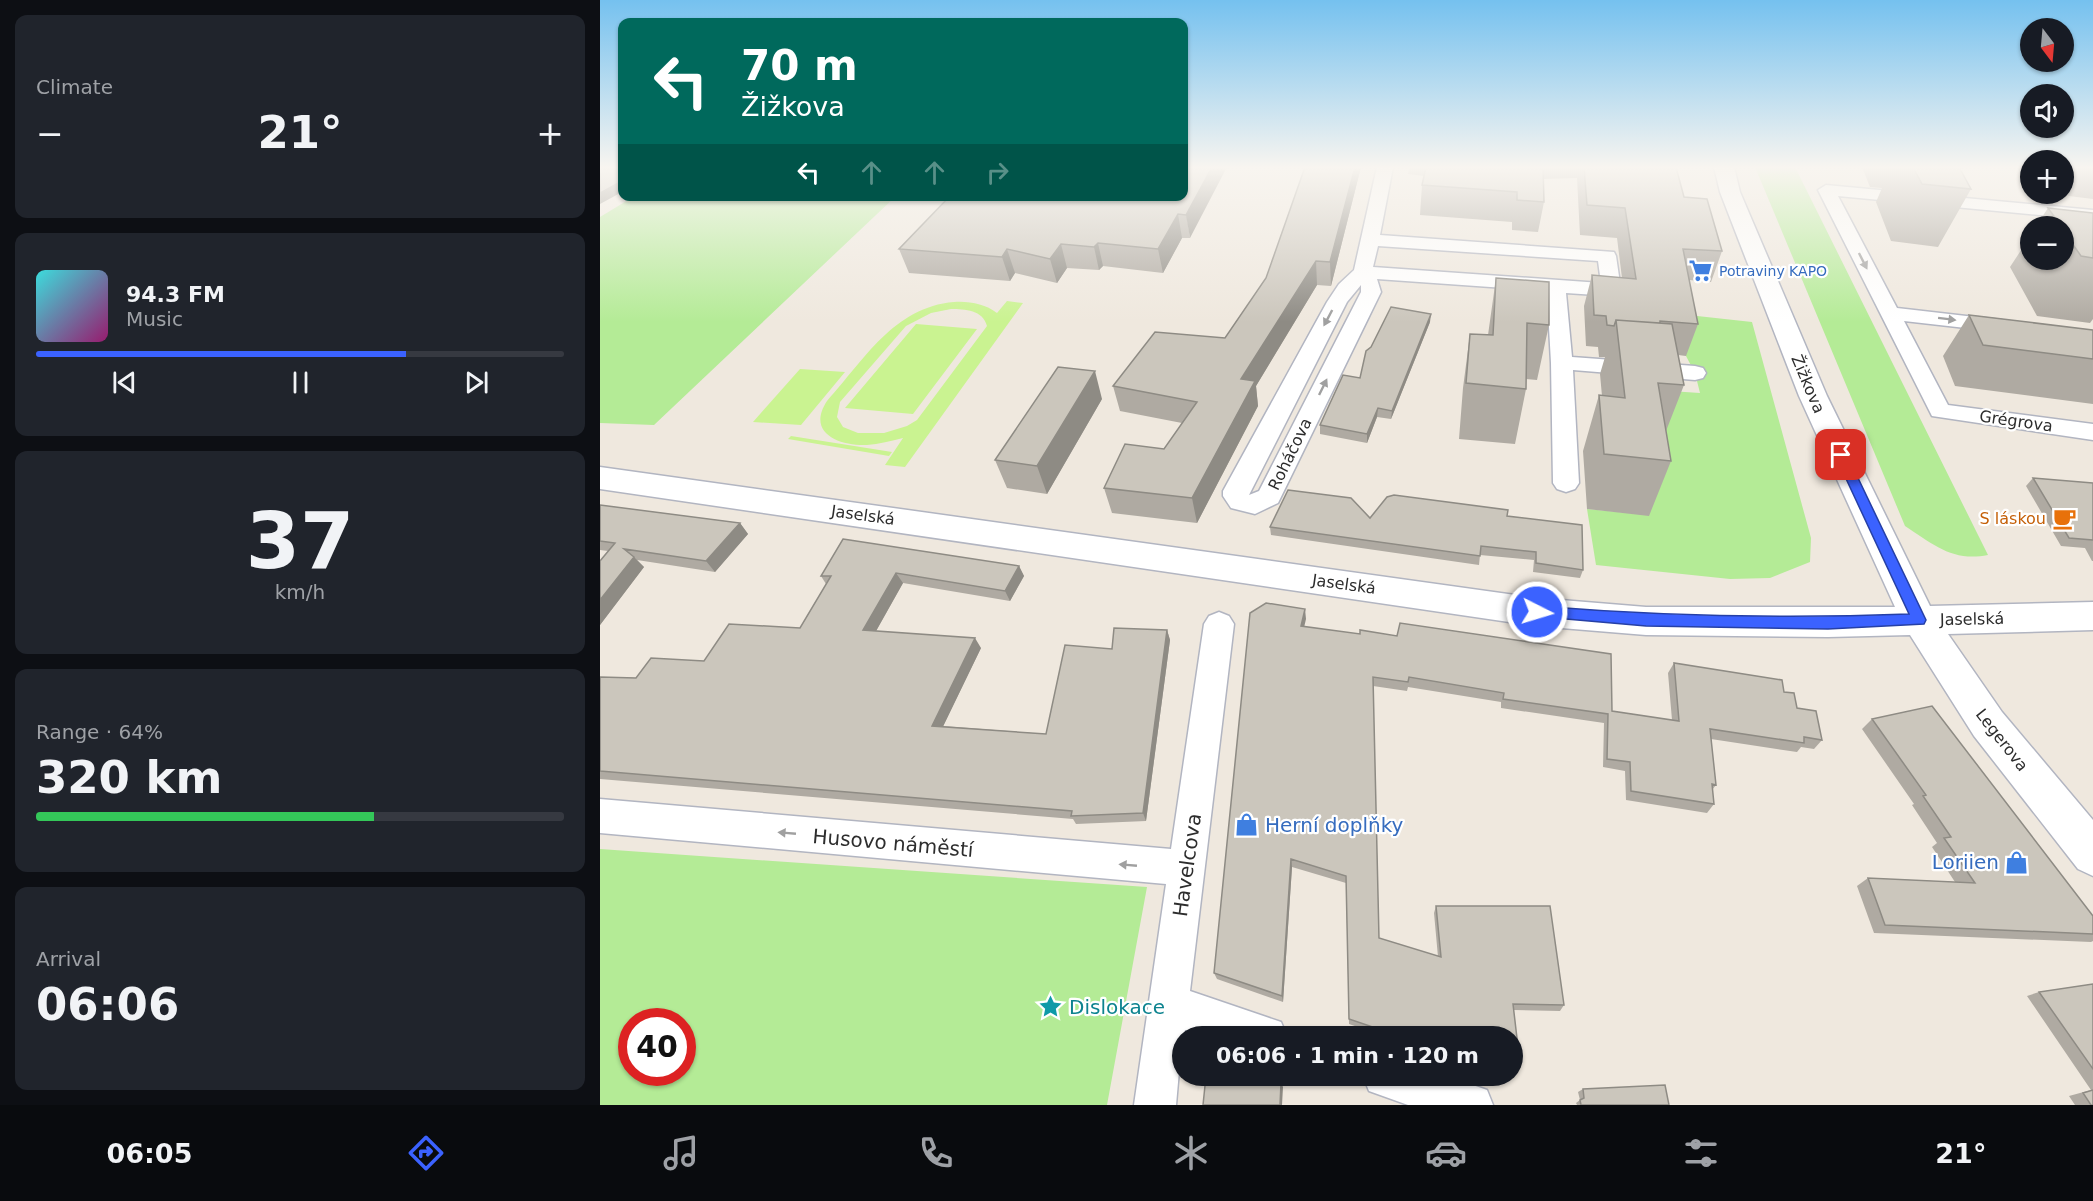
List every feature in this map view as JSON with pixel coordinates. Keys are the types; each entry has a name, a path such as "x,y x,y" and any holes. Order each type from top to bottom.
{"street":[{"name":"Roháčova","path":"1363,272 1370,282 1371,292 1269,497 1255,505 1240,502 1236,496 1236,490 1346,288 1363,272 1374,219"},
{"name":"Žižkova","path":"1746,219 1813,396 1919,620"},
{"path":"1841,219 1889,313 2024,328"},
{"path":"1363,272 1611,290 1607,256 1370,240"},
{"path":"1556,286 1562,363 1566,483"},
{"name":"Grégrova","path":"1889,313 1940,411 2093,432"},
{"path":"1562,363 1695,373"},
{"name":"Jaselská","path":"600,478 1537,612 1646,621 1828,623 2093,616"},
{"name":"Legerova","path":"1919,620 1988,724 2093,854"},
{"name":"Havelcova","path":"1155,1105 1219,624"},
{"name":"Husovo náměstí","path":"600,816 1186,868"},
{"path":"1168,1004 1236,1026"},
{"path":"1414,1086 1472,1105"}],"green space":[{"path":"600,219 872,219 654,425 600,423"},
{"path":"1777,219 1821,219 1988,555 1976,557 1954,554 1905,526"},
{"path":"1007,301 1023,303 905,467 885,465 903,438 876,444 856,445 837,440 823,429 820,422 827,401 868,353 897,325 933,306 954,302 977,304 997,313","holes":["951,309 967,310 978,314 987,326 917,420 907,426 884,433 858,433 843,427 837,417 840,402 906,326 931,313"]},
{"path":"1679,314 1752,322 1811,538 1810,562 1770,578 1730,579 1596,565 1587,509 1649,515 1655,390 1700,393 1695,373 1686,356"},
{"path":"916,324 977,329 913,414 845,408"},
{"path":"800,369 845,372 801,425 753,422"},
{"path":"791,436 892,452 889,456 788,439"},
{"path":"600,849 1147,887 1107,1105 600,1105"}],"building":[{"path":"928,219 1175,219 1158,249 1098,243 1094,247 1061,244 1050,259 1007,249 1002,257 899,249"},
{"path":"1287,219 1341,219 1330,262 1316,261 1241,379 1255,381 1192,498 1104,488 1125,444 1164,449 1197,402 1113,386 1155,332 1225,338 1266,278"},
{"path":"1627,219 1713,219 1722,251 1683,249 1698,324 1616,320 1614,326 1607,325 1606,316 1594,315 1592,275 1636,279"},
{"path":"2074,219 2093,219 2093,258 2081,256 2074,246"},
{"path":"1496,278 1549,282 1549,325 1527,323 1526,389 1466,383 1470,334 1493,335"},
{"path":"1391,307 1431,314 1392,411 1378,408 1367,434 1320,425 1343,375 1360,378 1366,351 1371,347"},
{"path":"1969,315 2093,330 2093,359 1983,345"},
{"path":"1616,320 1672,324 1684,385 1658,383 1671,461 1604,454 1599,395 1625,398"},
{"path":"1058,367 1095,371 1037,466 995,460"},
{"path":"2033,478 2093,483 2093,540 2069,538"},
{"path":"1288,490 1351,498 1370,518 1387,497 1394,495 1508,510 1507,516 1582,525 1583,570 1536,563 1536,552 1481,546 1480,556 1270,527"},
{"path":"600,505 740,523 706,561 624,549 634,557 600,600 600,561 615,543 600,541"},
{"path":"843,539 1019,566 1005,591 896,573 863,630 975,638 932,726 1046,734 1065,645 1112,649 1114,628 1167,630 1143,813 1071,816 1072,811 600,771 600,677 636,678 651,658 704,661 729,624 800,628 831,576 821,576"},
{"path":"1266,603 1305,609 1301,626 1360,634 1360,630 1397,636 1400,623 1611,654 1612,711 1679,721 1674,663 1782,680 1784,692 1794,693 1797,708 1816,711 1822,740 1804,737 1804,743 1710,729 1716,785 1712,784 1714,804 1631,791 1630,762 1607,759 1608,714 1503,699 1504,693 1409,677 1408,682 1373,677 1379,938 1441,957 1436,906 1550,906 1564,1005 1513,1004 1516,1026 1370,1026 1349,1019 1346,876 1291,859 1282,996 1214,973 1250,613"},
{"path":"1932,706 2093,916 2093,934 1885,925 1868,878 1975,883 1944,838 1951,837 1923,796 1926,795 1872,719"},
{"path":"2093,984 2093,1069 2039,992"},
{"path":"1665,1085 1669,1105 1581,1105 1580,1100 1584,1098 1583,1089"},
{"path":"1205,1086 1281,1086 1280,1105 1203,1105"},
{"path":"2093,1090 2093,1105 2091,1105 2083,1093"}],"place":[{"name":"Potraviny KAPO","path":"1701,271"},
{"name":"S láskou","path":"2064,518"},
{"name":"Herní doplňky","path":"1247,825"},
{"name":"Loriien","path":"2017,862"},
{"name":"Dislokace","path":"1051,1007"}],"route":[{"path":"1537,612 1646,621 1828,623 1919,620 1841,455"}]}
